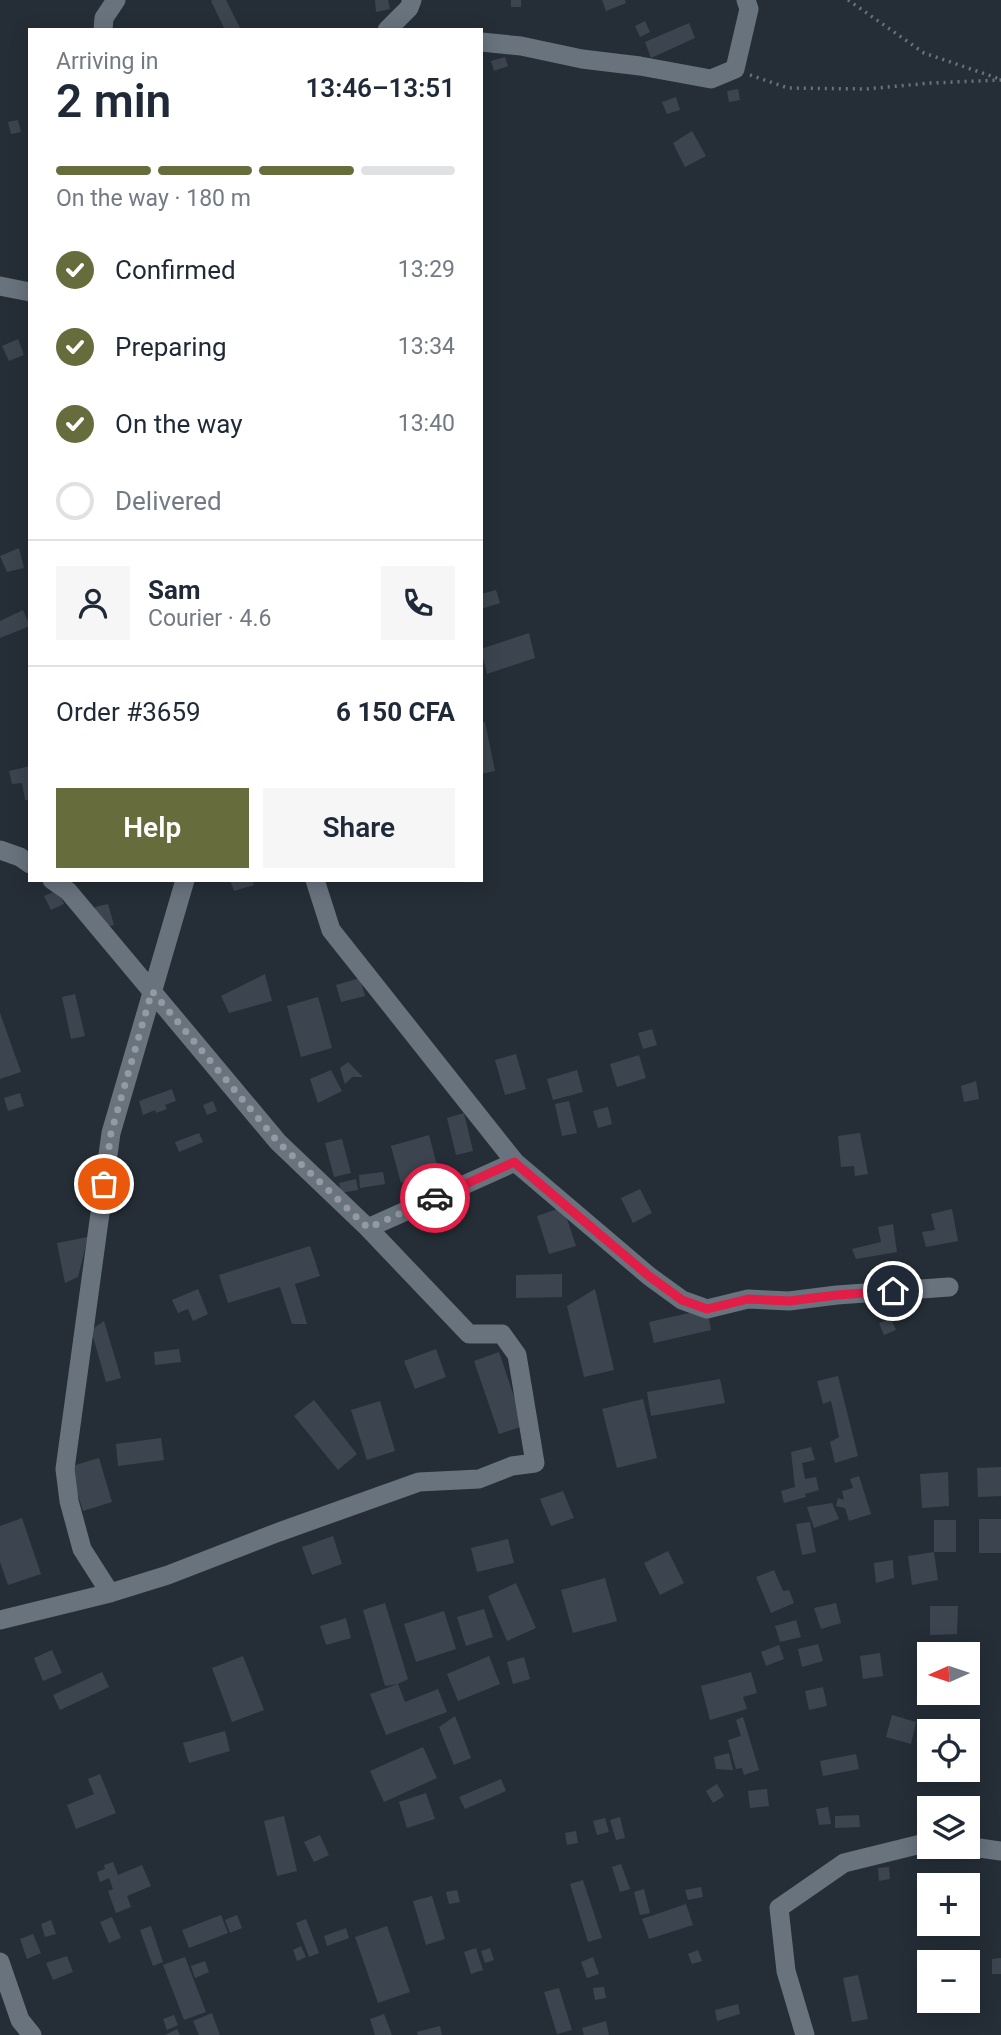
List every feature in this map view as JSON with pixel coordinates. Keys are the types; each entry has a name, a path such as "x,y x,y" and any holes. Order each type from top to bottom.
{"street":[{"path":"103,28 104,18 116,0"},
{"path":"389,28 409,8 412,0"},
{"path":"483,43 521,46 582,59 710,79 735,69 749,9 746,0"},
{"path":"0,286 28,292"},
{"path":"0,850 28,863"},
{"path":"0,1620 110,1593 168,1575 419,1482 479,1479 512,1466 535,1463 517,1355 502,1334 469,1334 368,1228 278,1142 68,891 55,882"},
{"path":"110,1593 82,1549 69,1502 65,1469 111,1133 184,882"},
{"path":"316,882 331,930 514,1162 649,1276 682,1300 707,1309 748,1299 789,1301 949,1287"},
{"path":"368,1228 514,1162"},
{"path":"805,2035 786,1971 779,1908 844,1863 917,1845"},
{"path":"980,1848 1001,1851"},
{"path":"0,1962 20,2020 32,2035"}],"path":[{"path":"848,0 924,53 1001,80"},
{"path":"735,69 788,88 866,89 1001,80"}],"building":[{"path":"226,0 240,28 224,28 211,1"},
{"path":"375,0 388,0 390,9 376,12"},
{"path":"511,0 521,0 521,7 511,7"},
{"path":"602,0 625,0 626,3 606,11"},
{"path":"645,21 650,32 640,37 635,26"},
{"path":"689,23 695,38 651,58 645,42"},
{"path":"505,57 508,66 494,71 491,61"},
{"path":"738,89 740,100 729,102 727,91"},
{"path":"676,97 680,110 667,114 662,102"},
{"path":"18,120 21,132 11,134 8,122"},
{"path":"692,131 706,156 685,167 673,143"},
{"path":"18,339 24,355 9,361 2,346"},
{"path":"19,548 24,568 7,572 0,556"},
{"path":"496,590 500,603 483,608 483,593"},
{"path":"23,610 28,627 0,638 0,621"},
{"path":"529,633 535,658 487,674 483,648"},
{"path":"483,722 495,771 483,774"},
{"path":"28,766 28,800 25,800 22,783 12,784 9,771"},
{"path":"231,882 253,882 254,885 234,891"},
{"path":"58,890 64,904 51,910 44,896"},
{"path":"108,904 114,925 100,929 95,907"},
{"path":"265,974 272,1001 229,1013 221,996"},
{"path":"360,978 365,996 341,1002 336,985"},
{"path":"75,994 85,1036 71,1039 62,997"},
{"path":"318,997 332,1048 301,1057 287,1006"},
{"path":"0,1013 21,1072 0,1079"},
{"path":"652,1029 657,1045 643,1049 638,1033"},
{"path":"516,1054 526,1089 505,1095 495,1060"},
{"path":"639,1055 646,1078 617,1087 610,1064"},
{"path":"348,1062 363,1077 352,1077 345,1084 340,1068"},
{"path":"331,1070 342,1091 318,1103 310,1079"},
{"path":"577,1070 583,1092 553,1100 547,1079"},
{"path":"976,1081 979,1099 964,1102 961,1086"},
{"path":"172,1089 176,1101 165,1105 167,1109 143,1115 139,1101"},
{"path":"20,1093 24,1106 8,1111 4,1098"},
{"path":"213,1101 217,1111 207,1115 203,1105"},
{"path":"569,1101 577,1133 562,1136 555,1104"},
{"path":"608,1107 612,1124 598,1128 593,1111"},
{"path":"464,1113 473,1151 456,1155 447,1118"},
{"path":"199,1133 203,1142 179,1152 175,1142"},
{"path":"860,1133 868,1174 855,1176 854,1166 841,1167 838,1136"},
{"path":"429,1135 439,1173 401,1183 391,1146"},
{"path":"342,1139 351,1173 334,1177 325,1143"},
{"path":"383,1172 385,1184 360,1188 359,1175"},
{"path":"356,1179 358,1190 341,1193 339,1183"},
{"path":"640,1189 652,1213 633,1223 621,1198"},
{"path":"563,1207 576,1246 549,1254 537,1216"},
{"path":"952,1209 958,1241 926,1247 922,1232 935,1230 931,1214"},
{"path":"893,1224 897,1252 856,1259 852,1249 881,1242 878,1227"},
{"path":"88,1237 78,1277 65,1283 57,1243"},
{"path":"310,1246 320,1276 295,1284 307,1324 292,1324 280,1287 228,1303 219,1275"},
{"path":"562,1274 562,1297 516,1298 516,1275"},
{"path":"198,1289 208,1314 193,1321 188,1309 178,1313 172,1300"},
{"path":"595,1289 614,1370 584,1377 567,1306"},
{"path":"707,1309 711,1330 654,1343 649,1322"},
{"path":"891,1318 896,1330 884,1335 879,1323"},
{"path":"104,1321 121,1378 106,1382 91,1330"},
{"path":"179,1349 181,1362 155,1365 154,1352"},
{"path":"436,1349 446,1377 415,1389 404,1361"},
{"path":"499,1352 524,1426 499,1434 474,1361"},
{"path":"838,1376 858,1456 835,1463 830,1442 839,1437 831,1401 823,1404 817,1381"},
{"path":"720,1379 725,1403 651,1416 647,1392"},
{"path":"643,1399 657,1458 617,1468 602,1409"},
{"path":"314,1400 357,1454 338,1470 294,1416"},
{"path":"380,1401 395,1451 367,1460 351,1410"},
{"path":"161,1438 164,1460 118,1466 116,1444"},
{"path":"811,1447 815,1460 802,1463 805,1479 816,1477 819,1490 784,1503 781,1491 795,1487 791,1452"},
{"path":"99,1458 112,1502 83,1511 69,1467"},
{"path":"1001,1467 1001,1496 978,1497 977,1468"},
{"path":"948,1472 949,1506 922,1508 920,1474"},
{"path":"859,1476 871,1514 849,1521 845,1508 836,1506 838,1498 844,1500 842,1491 853,1488 850,1479"},
{"path":"563,1491 574,1518 551,1526 540,1499"},
{"path":"832,1503 839,1519 814,1528 807,1507"},
{"path":"22,1518 41,1574 8,1585 0,1562 0,1526"},
{"path":"979,1519 1001,1519 1001,1553 979,1553"},
{"path":"934,1520 956,1520 956,1552 934,1552"},
{"path":"810,1522 816,1552 802,1555 796,1524"},
{"path":"333,1536 342,1564 312,1575 302,1547"},
{"path":"508,1539 514,1563 477,1572 471,1548"},
{"path":"668,1551 684,1583 660,1595 644,1563"},
{"path":"934,1552 938,1580 912,1585 908,1556"},
{"path":"893,1560 894,1578 876,1583 874,1563"},
{"path":"774,1570 783,1591 789,1590 794,1603 771,1613 756,1577"},
{"path":"605,1578 617,1621 573,1633 561,1590"},
{"path":"516,1583 536,1628 507,1641 488,1596"},
{"path":"385,1603 408,1679 385,1686 363,1610"},
{"path":"836,1603 841,1623 821,1629 814,1608"},
{"path":"930,1606 958,1606 957,1634 930,1635"},
{"path":"484,1609 493,1637 466,1646 457,1617"},
{"path":"444,1611 456,1649 416,1662 404,1624"},
{"path":"346,1618 351,1638 326,1645 320,1626"},
{"path":"796,1620 801,1637 780,1642 775,1626"},
{"path":"818,1644 823,1661 802,1667 798,1649"},
{"path":"779,1645 784,1659 766,1666 761,1652"},
{"path":"52,1650 62,1673 43,1681 34,1658"},
{"path":"880,1653 883,1676 863,1679 860,1656"},
{"path":"243,1656 264,1710 232,1722 212,1668"},
{"path":"489,1656 500,1684 458,1701 447,1674"},
{"path":"524,1657 530,1679 513,1684 507,1662"},
{"path":"102,1672 109,1687 60,1710 53,1695"},
{"path":"751,1672 757,1693 743,1697 747,1709 710,1720 701,1686"},
{"path":"398,1684 405,1702 438,1689 447,1712 386,1735 370,1694"},
{"path":"823,1687 827,1706 809,1710 805,1691"},
{"path":"892,1715 916,1722 911,1744 886,1737"},
{"path":"455,1716 471,1758 454,1765 439,1727"},
{"path":"743,1717 759,1770 744,1775 742,1768 736,1769 728,1740 741,1736 736,1720"},
{"path":"225,1731 230,1751 189,1763 183,1743"},
{"path":"423,1747 437,1778 384,1802 370,1771"},
{"path":"729,1753 733,1770 716,1769 714,1757"},
{"path":"856,1754 859,1769 823,1776 820,1761"},
{"path":"100,1774 116,1813 76,1829 67,1805 94,1794 88,1779"},
{"path":"501,1779 506,1791 465,1809 459,1797"},
{"path":"717,1784 724,1796 713,1803 706,1791"},
{"path":"767,1789 769,1806 750,1808 748,1791"},
{"path":"426,1793 435,1819 407,1828 399,1802"},
{"path":"828,1807 831,1824 819,1825 816,1809"},
{"path":"859,1815 860,1827 835,1828 835,1816"},
{"path":"284,1816 297,1871 277,1876 264,1821"},
{"path":"620,1817 625,1838 616,1840 610,1820"},
{"path":"605,1818 609,1832 597,1835 593,1821"},
{"path":"576,1831 578,1843 567,1845 565,1833"},
{"path":"320,1835 329,1855 314,1862 304,1842"},
{"path":"113,1862 118,1875 142,1865 151,1886 127,1896 131,1907 116,1913 108,1891 113,1889 109,1878 100,1882 97,1872 105,1869 104,1865"},
{"path":"621,1864 630,1889 620,1892 612,1867"},
{"path":"889,1867 890,1879 879,1881 878,1868"},
{"path":"583,1880 602,1938 588,1942 570,1884"},
{"path":"701,1887 703,1897 688,1900 685,1890"},
{"path":"644,1889 650,1913 640,1915 634,1892"},
{"path":"457,1890 460,1902 449,1904 446,1892"},
{"path":"432,1896 445,1939 426,1945 413,1901"},
{"path":"686,1904 693,1925 649,1939 642,1919"},
{"path":"221,1915 228,1933 189,1948 182,1930"},
{"path":"237,1915 242,1928 230,1933 225,1920"},
{"path":"112,1917 121,1938 109,1943 100,1922"},
{"path":"306,1919 319,1953 309,1957 296,1923"},
{"path":"51,1920 56,1934 45,1937 41,1924"},
{"path":"151,1926 163,1962 153,1966 140,1930"},
{"path":"387,1926 410,1992 378,2003 355,1937"},
{"path":"346,1928 349,1938 327,1946 324,1936"},
{"path":"33,1934 41,1953 27,1959 20,1939"},
{"path":"301,1946 306,1957 297,1961 293,1950"},
{"path":"476,1948 483,1970 471,1974 464,1952"},
{"path":"490,1948 494,1960 485,1963 481,1951"},
{"path":"698,1950 702,1961 692,1964 688,1954"},
{"path":"67,1956 73,1972 53,1980 46,1963"},
{"path":"185,1957 206,2012 184,2020 163,1965"},
{"path":"593,1957 599,1974 587,1978 581,1962"},
{"path":"1001,1958 1001,1974 992,1974 992,1959"},
{"path":"205,1961 209,1972 195,1978 191,1966"},
{"path":"858,1975 868,2019 852,2022 843,1978"},
{"path":"604,1987 606,1998 595,2000 593,1988"},
{"path":"559,1988 572,2030 557,2034 544,1992"},
{"path":"738,2004 740,2014 717,2021 715,2010"},
{"path":"212,2013 220,2035 199,2035 193,2021"},
{"path":"384,2014 392,2035 375,2035 370,2019"},
{"path":"174,2015 178,2025 167,2030 163,2019"},
{"path":"606,2021 609,2035 584,2035 582,2028"},
{"path":"440,2026 442,2035 418,2035 417,2032"},
{"path":"177,2029 180,2035 165,2035"}],"way so far":[{"path":"104,1184 111,1133 152,991 278,1142 368,1228 435,1198"}],"route":[{"path":"435,1198 514,1162 649,1276 682,1300 707,1309 748,1299 789,1301 893,1291"}]}
